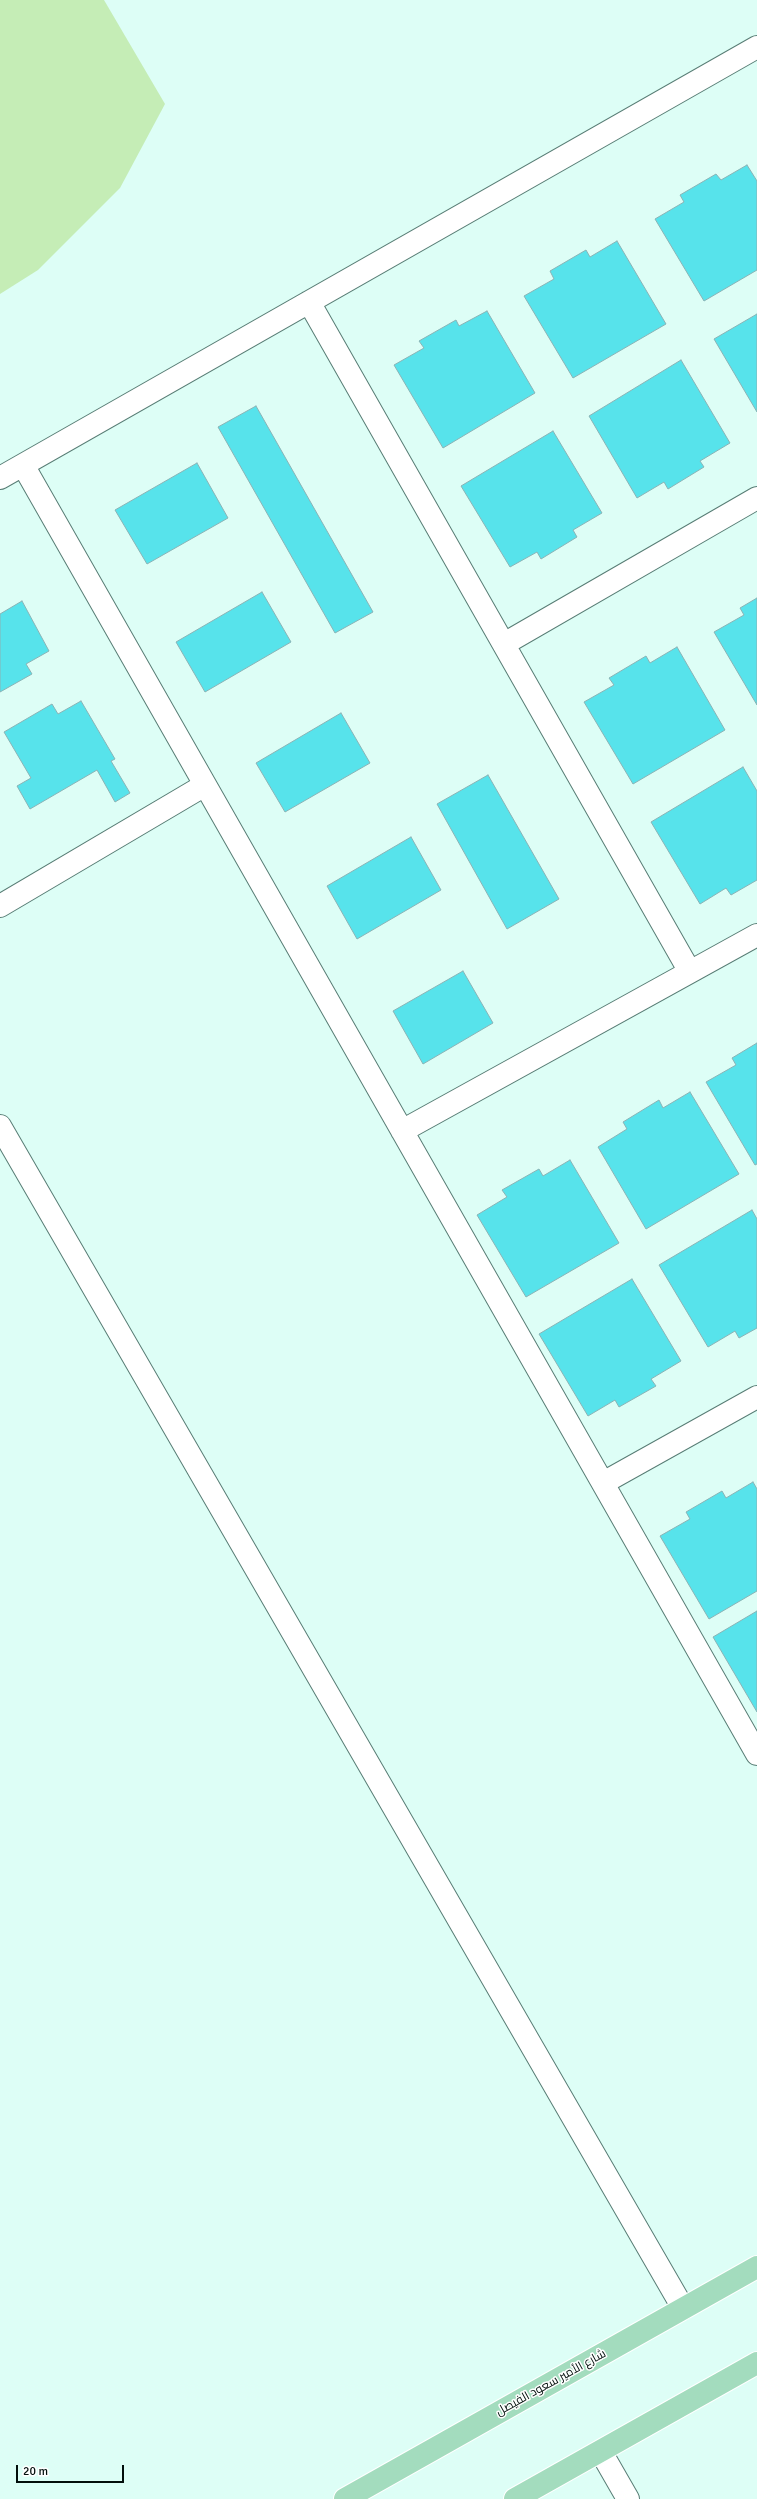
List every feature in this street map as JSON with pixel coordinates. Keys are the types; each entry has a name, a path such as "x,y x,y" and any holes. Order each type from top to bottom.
{"main road":[{"name":"شارع الأمير سعود الفيصل","path":"345,2499 757,2267"},
{"path":"515,2499 757,2363"}],"street":[{"path":"0,478 757,47"},
{"path":"309,302 690,972"},
{"path":"23,465 757,1754"},
{"path":"504,644 757,498"},
{"path":"0,906 205,785"},
{"path":"402,1131 757,935"},
{"path":"0,1126 684,2308"},
{"path":"603,1483 757,1397"},
{"path":"600,2452 628,2499"}],"green space":[{"path":"0,0 104,0 165,104 120,188 38,270 0,294"}],"building":[{"path":"747,165 757,181 757,270 704,301 655,219 684,202 680,195 716,174 721,180"},
{"path":"617,241 666,324 573,378 524,296 554,279 550,271 586,250 590,257"},
{"path":"487,311 535,393 443,448 394,365 424,348 419,341 456,320 459,326"},
{"path":"757,314 757,412 714,339"},
{"path":"681,360 730,443 700,461 704,467 668,489 664,482 637,498 589,416"},
{"path":"256,406 373,612 335,633 218,427"},
{"path":"553,431 602,513 573,530 577,537 541,559 537,552 510,567 461,486"},
{"path":"197,463 228,518 147,564 115,510"},
{"path":"262,592 291,642 205,692 176,642"},
{"path":"757,598 757,705 714,632 744,615 740,608"},
{"path":"22,601 49,651 26,664 32,674 0,692 0,614"},
{"path":"677,647 725,730 633,784 584,702 614,685 609,678 646,656 650,663"},
{"path":"81,701 115,759 111,761 130,793 115,802 97,770 30,809 17,786 31,778 4,732 52,704 58,714"},
{"path":"341,713 370,763 285,812 256,763"},
{"path":"743,767 757,791 757,880 731,895 726,888 700,904 651,822"},
{"path":"488,775 559,899 507,929 437,804"},
{"path":"411,837 441,890 357,939 327,886"},
{"path":"463,971 493,1023 423,1064 393,1011"},
{"path":"757,1043 757,1164 755,1165 706,1082 736,1065 732,1058"},
{"path":"690,1092 739,1174 646,1229 598,1147 627,1129 623,1122 659,1100 663,1108"},
{"path":"570,1160 619,1243 526,1297 477,1215 507,1197 502,1190 539,1169 543,1176"},
{"path":"752,1210 757,1219 757,1328 739,1338 735,1331 708,1347 659,1265"},
{"path":"632,1279 681,1361 651,1379 656,1386 619,1407 615,1400 588,1416 539,1334"},
{"path":"753,1482 757,1489 757,1591 709,1619 660,1536 690,1519 686,1512 722,1491 726,1498"},
{"path":"757,1611 757,1712 713,1637"}]}
